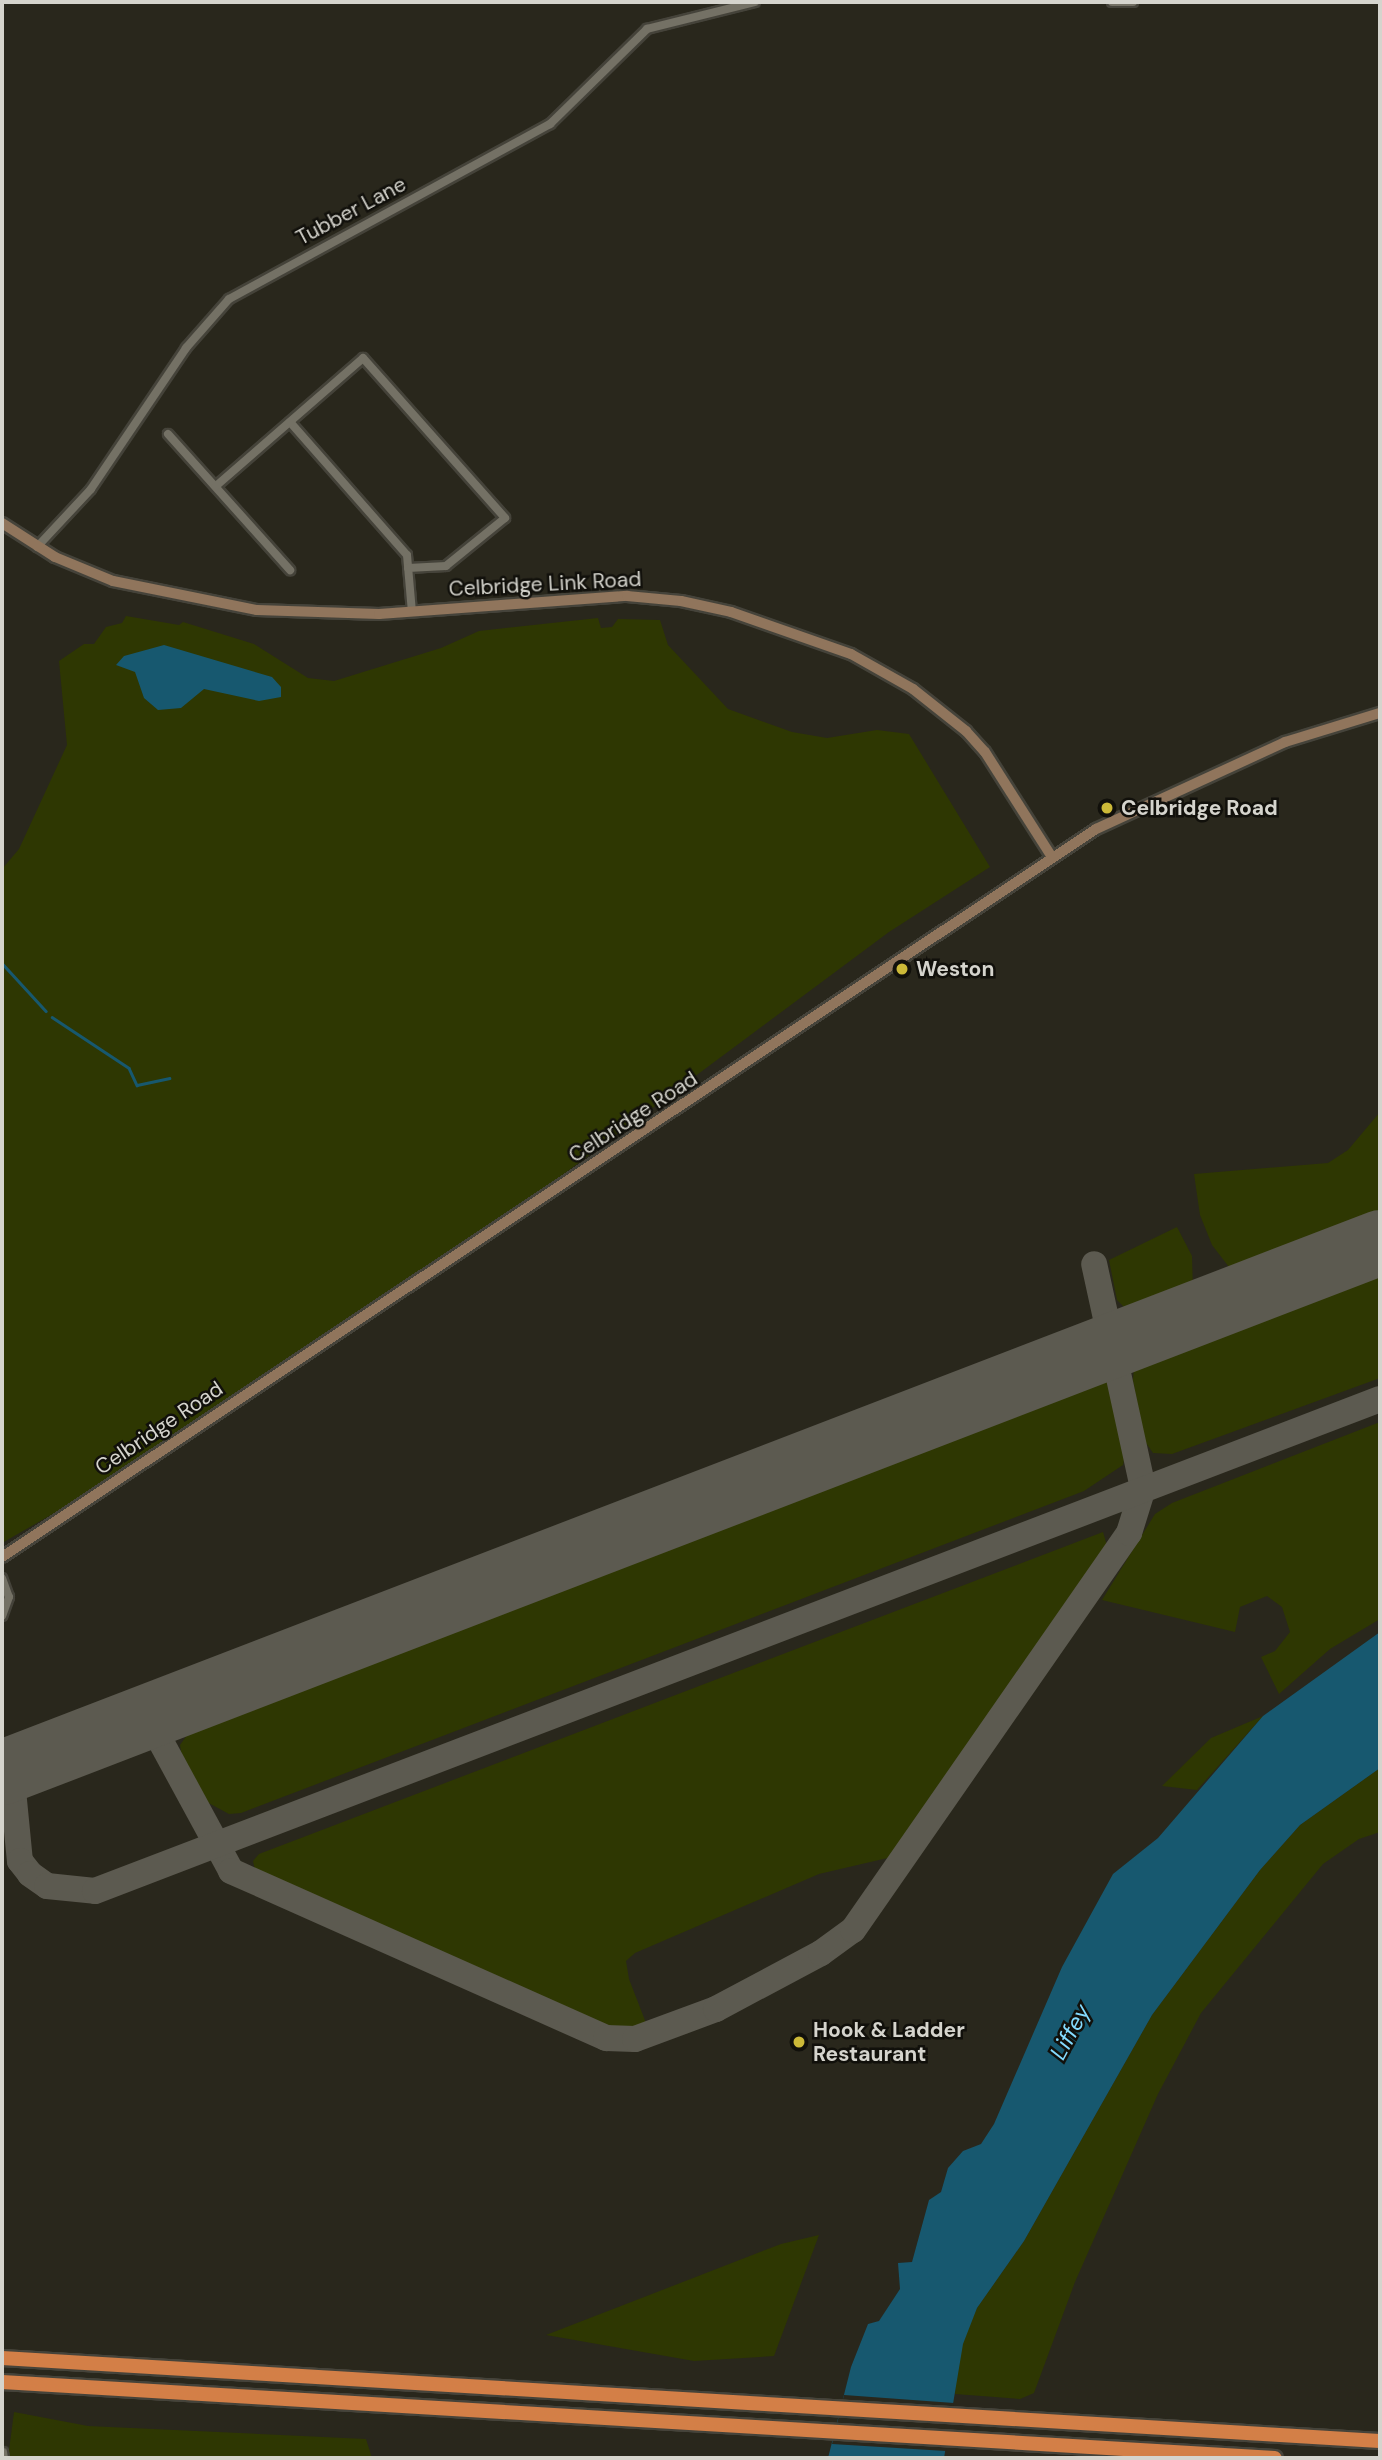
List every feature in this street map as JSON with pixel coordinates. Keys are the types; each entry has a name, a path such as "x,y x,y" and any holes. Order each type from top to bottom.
{"highway":[{"path":"2,2358 1380,2441"},
{"path":"2,2382 1275,2458"}],"main road":[{"name":"Celbridge Link Road","path":"2,523 37,547 113,581 223,605 326,615 412,612 586,597 655,597 731,612 851,654 913,689 966,731 1007,782 1052,857"},
{"name":"Celbridge Road","path":"2,1557 882,975 1052,857 1122,814 1326,727 1380,713"}],"street":[{"name":"Tubber Lane","path":"37,547 86,495 186,348 229,299 550,124 647,29 755,2"},
{"path":"1112,2 1133,2"},
{"path":"216,486 363,358 505,518 446,566 408,568"},
{"path":"290,422 407,555 412,612"},
{"path":"168,434 290,570"},
{"path":"2,1577 9,1597 2,1616"}],"green space":[{"path":"126,616 179,625 183,622 254,644 308,678 334,681 441,648 479,631 598,618 601,628 612,627 618,619 660,620 668,645 728,709 792,732 827,738 877,730 909,734 990,867 889,932 526,1202 320,1338 192,1434 2,1543 2,869 19,849 67,745 59,661 84,644 94,644 106,627 122,623"},
{"path":"1380,1112 1380,1218 1238,1271 1229,1267 1212,1245 1200,1215 1194,1174 1328,1163 1348,1150"},
{"path":"1177,1227 1192,1256 1193,1292 1138,1312 1126,1309 1117,1300 1109,1260"},
{"path":"1380,1270 1380,1378 1172,1454 1153,1453 1144,1440 1133,1380 1134,1368 1142,1361"},
{"path":"1106,1378 1125,1454 1123,1465 1084,1491 241,1813 229,1814 205,1801 182,1757 180,1745 195,1724 672,1537"},
{"path":"1380,1422 1380,1619 1330,1649 1279,1694 1261,1657 1275,1651 1290,1632 1282,1607 1267,1596 1240,1607 1235,1632 1102,1600 1155,1514 1172,1503"},
{"path":"1103,1532 1108,1549 896,1856 819,1874 635,1953 626,1961 629,1979 646,2023 627,2030 589,2020 255,1870 253,1861 259,1854"},
{"path":"1263,1716 1197,1790 1162,1786 1211,1738"},
{"path":"1380,1768 1380,1832 1359,1839 1323,1864 1201,2013 1158,2094 1075,2282 1034,2393 1020,2399 955,2394 958,2350 977,2308 1024,2241 1152,2015 1260,1870 1300,1825"},
{"path":"819,2235 774,2356 694,2361 546,2335 781,2244"},
{"path":"14,2412 88,2426 366,2439 372,2458 8,2458"}],"water":[{"path":"164,645 272,677 281,687 281,697 259,701 204,689 181,708 158,710 144,698 135,672 116,665 124,656"},
{"name":"Liffey","path":"1380,1632 1380,1768 1300,1825 1260,1870 1152,2015 1024,2241 977,2308 963,2344 944,2458 828,2458 851,2367 868,2324 879,2321 900,2289 898,2263 912,2262 929,2200 941,2192 948,2168 963,2151 981,2144 994,2124 1062,1967 1113,1874 1158,1838 1263,1716"}],"pier":[{"path":"844,2395 954,2403 946,2451 832,2444"}],"waterway":[{"path":"2,963 46,1011"},
{"path":"52,1017 129,1068 137,1085 169,1078"}],"taxiway":[{"path":"147,1716 231,1871 606,2038 635,2039 716,2009 821,1953 853,1930 1129,1533 1143,1488 1094,1264"},
{"path":"40,1757 25,1766 13,1790 20,1861 30,1874 47,1886 95,1891 1380,1399"}],"runway":[{"path":"2,1772 1380,1242"}],"place":[{"name":"Celbridge Road","path":"1107,808"},
{"name":"Weston","path":"902,969"},
{"name":"Hook & Ladder Restaurant","path":"799,2042"}]}
